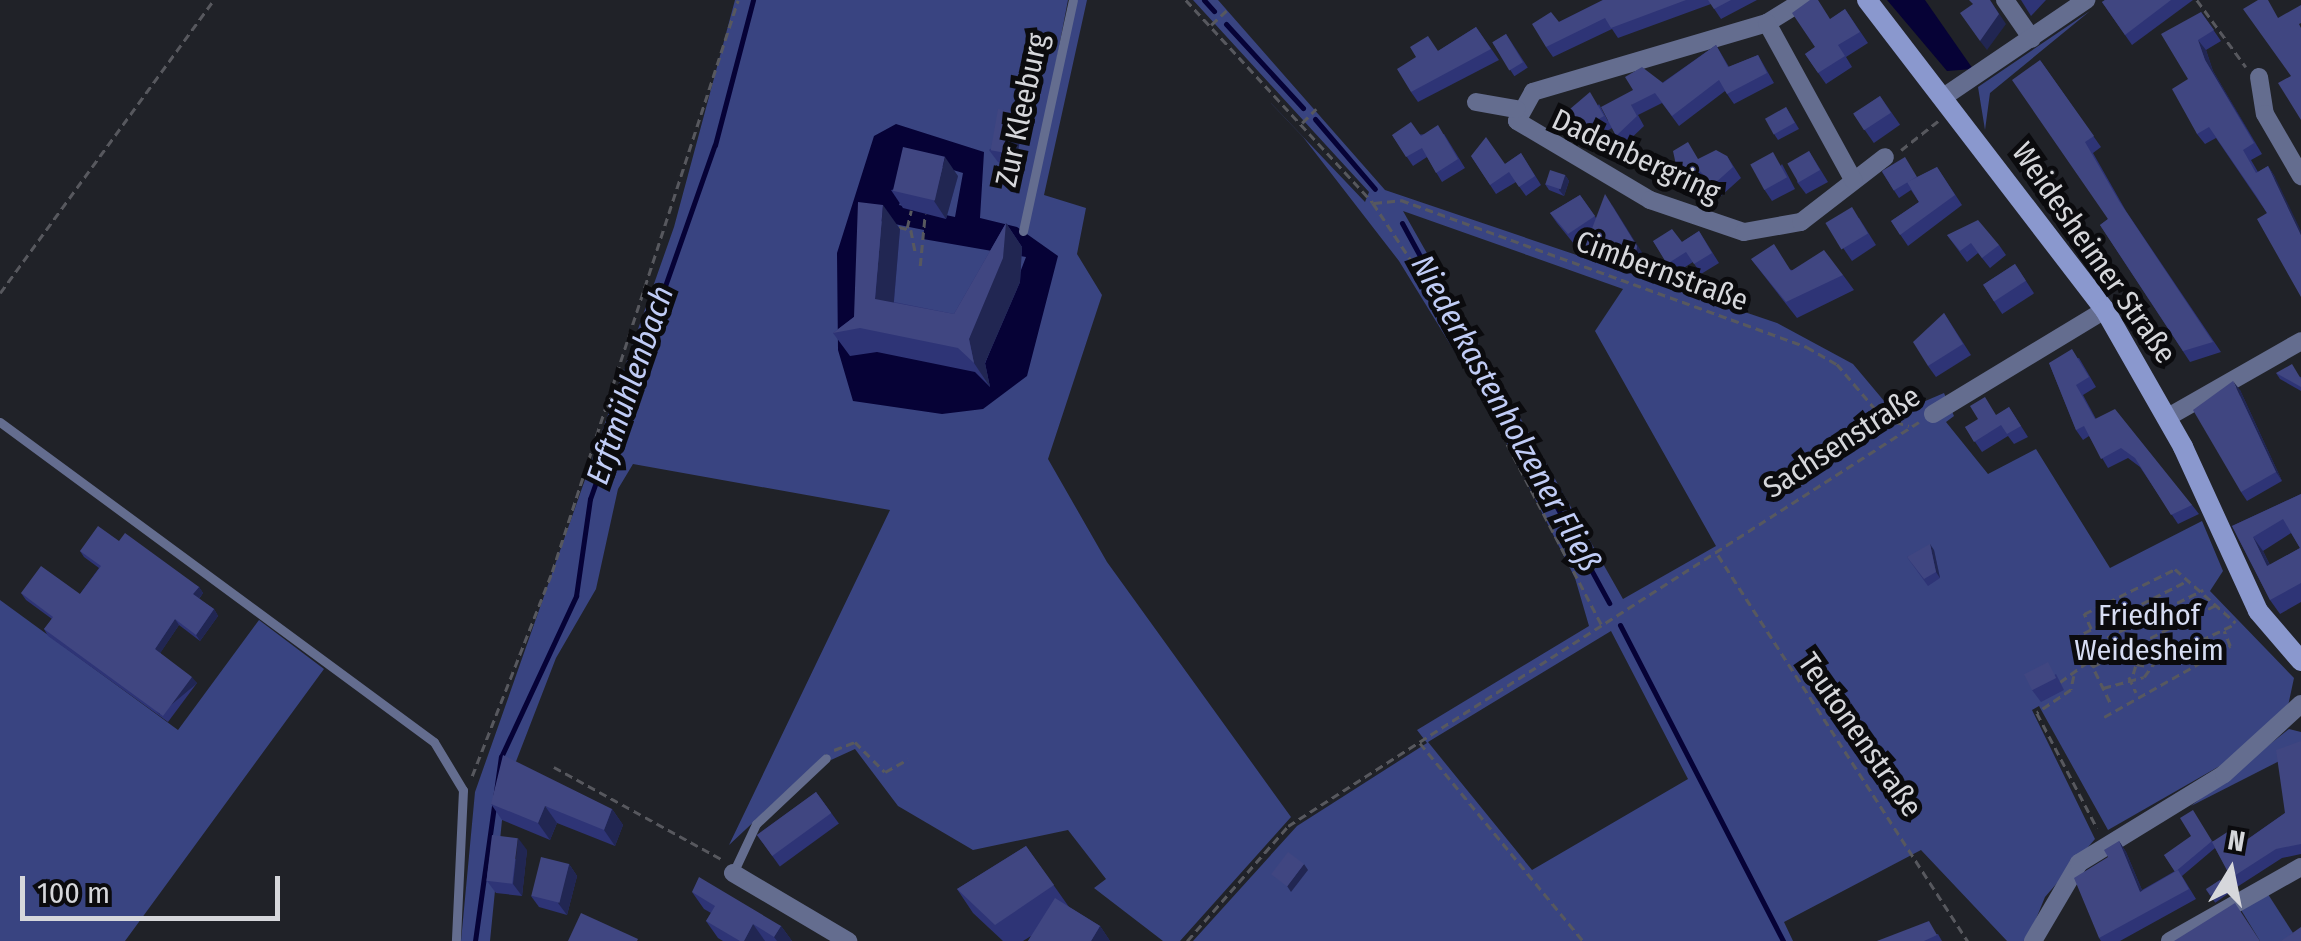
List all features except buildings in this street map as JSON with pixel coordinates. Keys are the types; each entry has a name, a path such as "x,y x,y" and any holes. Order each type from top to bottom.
{"street":[{"name":"Dadenbergring","path":"1476,102 1516,110 1545,87 1767,23 1804,0"},
{"name":"Weidesheimer Straße","path":"1866,0 1952,105 2105,310 2168,417 2258,611 2301,661"},
{"path":"2005,0 2032,39"},
{"path":"1952,105 2086,0"},
{"path":"1767,23 1854,181"},
{"path":"2259,77 2266,114 2301,176"},
{"name":"Dadenbergring","path":"1516,110 1530,137 1722,227 1791,227 1884,157"},
{"name":"Sachsenstraße","path":"1933,414 2105,310"},
{"path":"2168,417 2301,341"},
{"path":"2032,941 2059,886 2107,841 2224,774 2301,704"},
{"path":"2170,941 2301,868"},
{"path":"734,873 848,941"}],"lane":[{"name":"Zur Kleeburg","path":"1022,230 1073,0"},
{"path":"0,422 414,723 464,790 456,941"},
{"path":"734,873 756,824 826,758"}],"path":[{"path":"0,292 214,0"},
{"path":"464,790 552,572 738,0"},
{"path":"1186,0 1372,203 1466,355 1602,626"},
{"path":"2197,0 2259,77"},
{"path":"1210,26 1226,10"},
{"path":"1884,157 1952,105"},
{"path":"1300,124 1316,109"},
{"name":"Cimbernstraße","path":"1372,203 1400,200 1807,347 1836,364 1883,418 1912,426"},
{"path":"912,210 907,228 920,266"},
{"path":"916,253 925,214"},
{"path":"891,226 907,228"},
{"name":"Sachsenstraße","path":"1187,941 1270,840 1933,414"},
{"name":"Teutonenstraße","path":"1717,554 1968,941"},
{"path":"2092,629 2084,614 2175,569 2236,623"},
{"path":"2072,639 2190,580"},
{"path":"2084,649 2203,590"},
{"path":"2092,667 2219,604"},
{"path":"2137,693 2131,676 2136,664 2149,666 2258,611"},
{"path":"2104,717 2112,706 2230,646 2224,630"},
{"path":"2078,636 2112,706"},
{"path":"2060,682 2090,662"},
{"path":"2103,688 2131,676 2144,678 2149,666"},
{"path":"2074,676 2071,690 2038,713 2107,841"},
{"path":"826,758 848,742 885,772 908,759"},
{"path":"1419,742 1583,941"},
{"path":"554,767 687,837 734,873"}],"green space":[{"path":"735,0 1068,0 1024,231 1077,0 1087,0 1044,195 1086,208 1077,254 1102,295 1048,459 1107,562 1291,817 1180,941 1163,941 1094,888 1106,879 1068,830 973,850 898,806 855,749 831,760 826,754 729,845 890,510 633,464 618,489 596,589 556,658 505,790 490,941 461,941 475,792 674,227"},
{"name":"Friedhof Weidesheim","path":"1173,0 1365,202 1369,192 1193,0 1218,0 1385,190 1777,323 1853,364 1895,414 1944,393 1954,416 1946,422 1988,474 2036,449 2110,568 2202,521 2223,571 2210,591 2294,678 2288,706 2225,763 2108,830 2039,706 2032,710 2095,839 2045,897 2027,941 2007,941 1921,850 1784,922 1793,941 1193,941 1297,826 1427,743 1417,730 1589,626 1575,578 1488,406 1399,261 1303,137","holes":["1403,211 1623,289 1595,331 1716,546 1623,599","1611,631 1688,779 1532,870 1428,742"]},
{"path":"2090,11 1990,93 1985,130 1978,87"},
{"path":"0,600 178,730 259,620 324,669 125,941 0,941"},
{"path":"2289,729 2301,732 2301,750 2191,806"},
{"path":"2264,888 2293,933 2283,941 2260,941 2238,905"}],"shaded area":[{"path":"1887,0 1925,0 1973,69 1947,71"},
{"path":"896,124 984,152 980,218 1017,227 1058,256 1027,376 983,409 942,414 853,401 838,350 837,253 874,136","holes":["917,159 963,173 955,217 899,205","875,220 924,230 923,239 1026,257 984,366 873,351"]}],"waterway":[{"name":"Erftmühlenbach","path":"475,941 501,757 576,596 590,499 715,145 753,0"},
{"name":"Niederkastenholzener Fließ","path":"1204,0 1214,11"},
{"name":"Niederkastenholzener Fließ","path":"1226,24 1303,108"},
{"name":"Niederkastenholzener Fließ","path":"1315,119 1375,189"},
{"name":"Niederkastenholzener Fließ","path":"1402,223 1609,603"},
{"name":"Niederkastenholzener Fließ","path":"1620,625 1783,941"}]}
